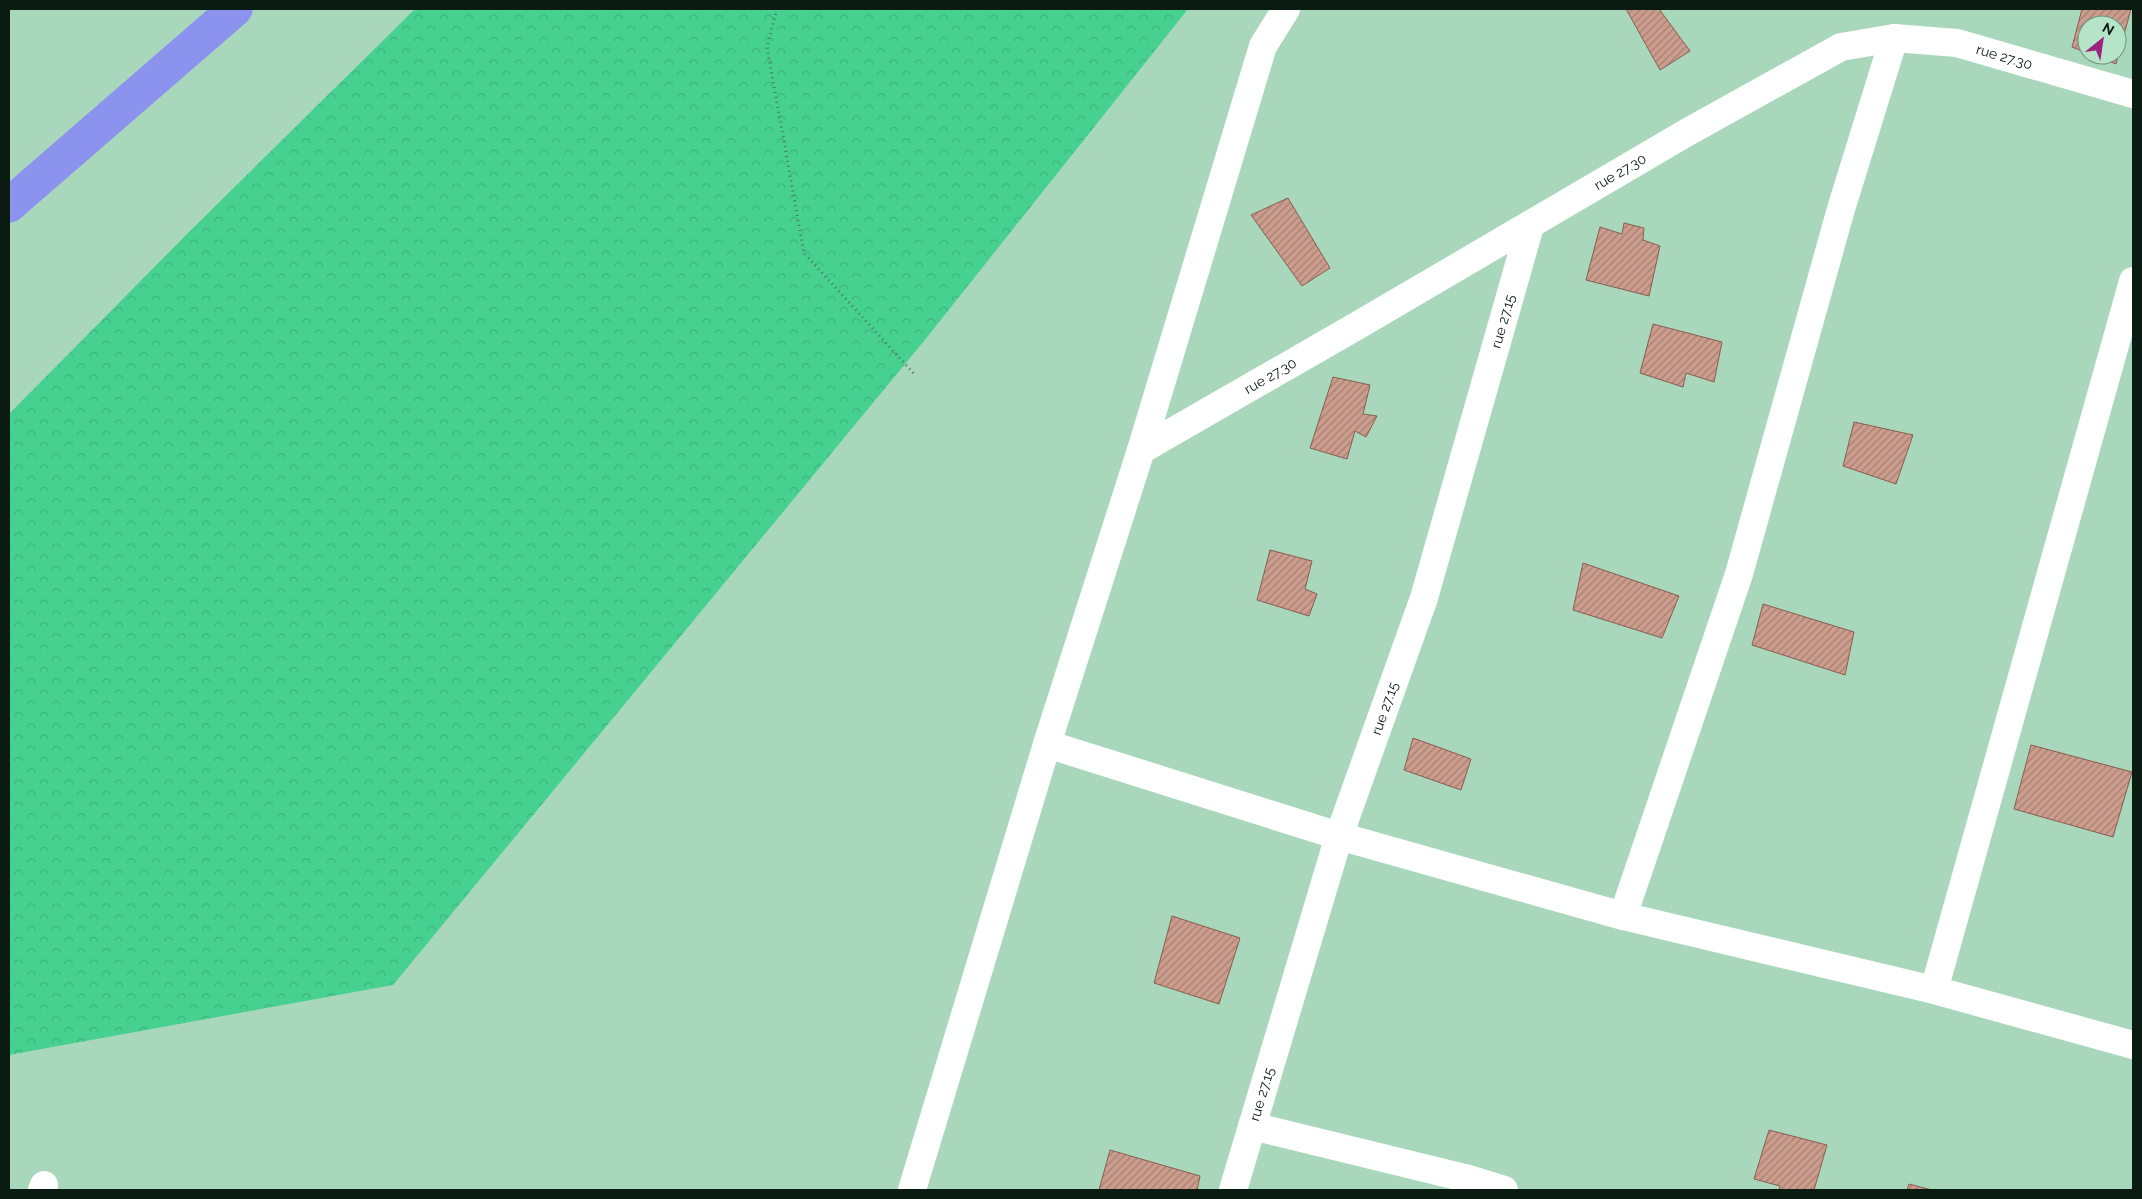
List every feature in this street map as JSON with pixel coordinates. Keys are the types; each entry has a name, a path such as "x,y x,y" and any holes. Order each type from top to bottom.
{"street":[{"path":"912,1190 1047,744 1141,450 1263,46 1285,10"},
{"path":"1623,916 1739,574 1841,209 1894,38"},
{"name":"rue 27.30","path":"1141,450 1530,226 1686,132 1841,47 1894,38 1957,43 2133,94"},
{"name":"rue 27.15","path":"1233,1190 1339,836 1424,598 1530,226"},
{"path":"1934,990 2133,281"},
{"path":"1047,744 1339,836 1623,916 1934,990 2133,1045"},
{"path":"1252,1126 1465,1178 1504,1190"}],"path":[{"path":"777,9 767,47 804,253 916,376"}],"green space":[{"path":"415,9 1188,9 924,341 393,985 9,1055 9,414 188,233"}],"building":[{"path":"1626,9 1659,9 1690,51 1660,70"},
{"path":"2082,9 2131,9 2127,24 2127,15 2080,15"},
{"path":"2077,28 2077,49 2072,47"},
{"path":"1288,198 1330,268 1302,286 1251,215"},
{"path":"1624,223 1644,228 1643,240 1660,246 1649,296 1586,280 1600,227 1622,234"},
{"path":"1653,324 1722,342 1714,382 1686,373 1683,387 1640,373"},
{"path":"1333,377 1370,385 1363,414 1377,416 1366,437 1355,431 1347,459 1310,448"},
{"path":"1854,422 1913,435 1896,484 1843,466"},
{"path":"1270,550 1312,561 1305,589 1317,594 1309,616 1257,600"},
{"path":"1583,563 1679,596 1662,638 1573,610"},
{"path":"1763,604 1854,632 1845,675 1752,645"},
{"path":"1413,738 1471,759 1461,790 1404,770"},
{"path":"2031,745 2132,772 2113,837 2014,809"},
{"path":"1172,916 1240,938 1219,1004 1154,983"},
{"path":"1769,1130 1827,1145 1814,1190 1779,1190 1780,1186 1754,1179"},
{"path":"1110,1150 1200,1176 1197,1190 1099,1190"},
{"path":"1909,1184 1932,1190 1907,1190"}],"waterway":[{"path":"9,205 235,9"}]}
